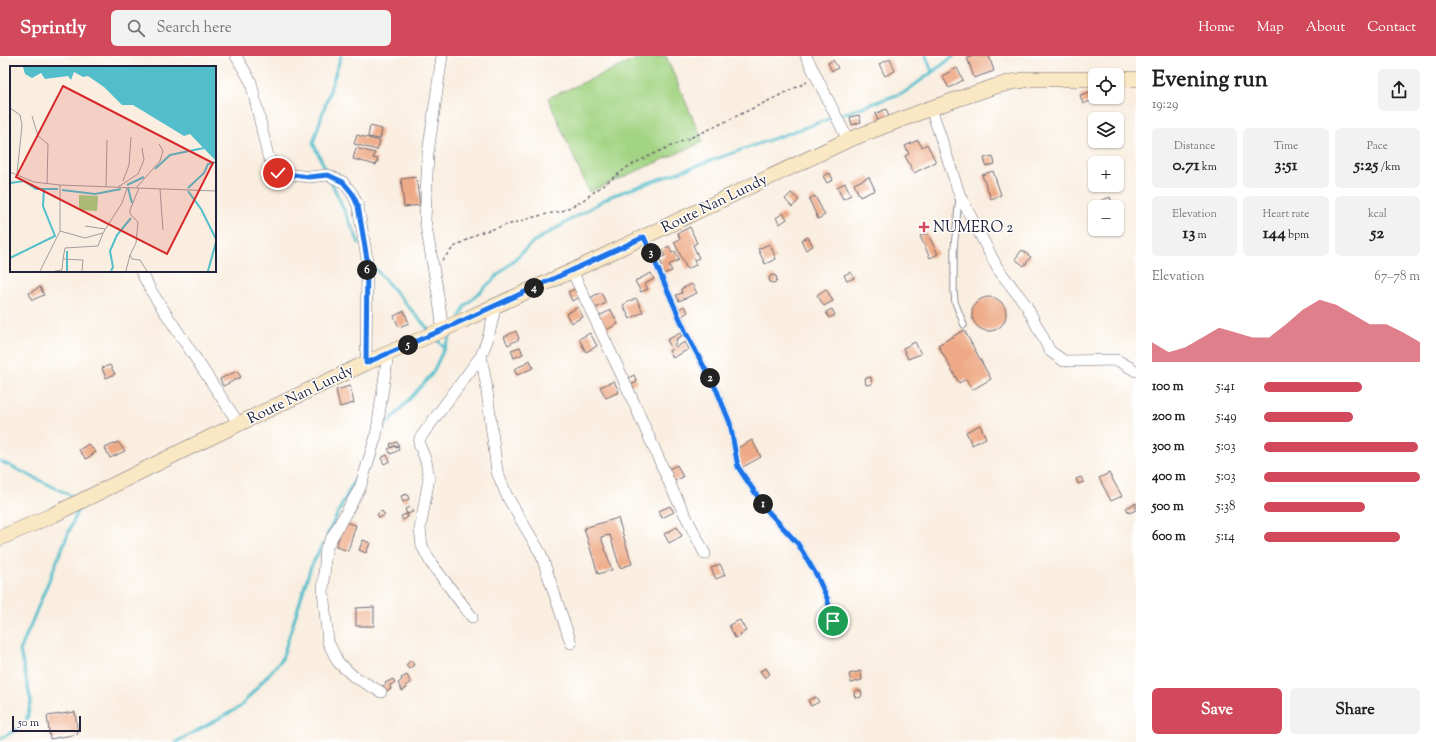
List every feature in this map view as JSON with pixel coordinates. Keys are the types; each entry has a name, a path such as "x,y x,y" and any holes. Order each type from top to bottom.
{"main road":[{"name":"Route Nan Lundy","path":"0,538 53,515 366,363 572,271 848,140 931,108 993,87 1025,80 1056,78 1088,79"},
{"path":"1124,80 1136,79"}],"street":[{"path":"236,56 251,82 268,156 278,173 309,177 328,175 343,182 352,193 358,206 367,259 366,363"},
{"path":"442,56 427,172 425,220 434,268 442,330"},
{"path":"806,56 848,140"},
{"path":"931,108 960,196 998,269 1026,305 1050,351 1064,361 1117,360 1136,371"},
{"path":"572,271 622,376 673,491 705,554"},
{"path":"142,272 151,291 239,424"},
{"path":"472,617 431,563 422,546 420,529 429,478 426,461 419,444 420,438 481,356 488,338 496,305"},
{"path":"381,692 353,676 338,662 328,642 323,590 326,548 360,488 376,436 388,354"},
{"path":"481,356 486,383 497,472 507,496 541,554 571,643"}],"lane":[{"path":"960,196 954,248 954,292 964,325"},
{"path":"644,237 687,335 717,391 730,423 738,467 766,509 798,544 825,593 833,621"}],"path":[{"path":"434,268 454,247 479,233 538,216 562,211 582,201 629,166 708,130 816,77"}],"green space":[{"path":"644,56 666,56 703,142 589,192 548,98"}],"building":[{"path":"989,56 994,71 974,78 967,57"},
{"path":"890,59 895,71 885,76 879,64"},
{"path":"833,60 838,68 832,71 828,63"},
{"path":"957,68 963,80 949,88 942,76"},
{"path":"1088,93 1088,102 1083,104 1080,95"},
{"path":"886,109 889,117 879,122 875,114"},
{"path":"859,115 861,122 852,125 850,117"},
{"path":"370,126 382,129 380,139 368,137"},
{"path":"357,135 380,141 377,150 354,144"},
{"path":"918,140 922,147 927,144 936,162 914,173 905,156 909,154 905,146"},
{"path":"356,148 375,153 373,158 378,159 376,165 353,159"},
{"path":"993,156 995,164 986,166 984,158"},
{"path":"993,171 1001,195 991,199 982,175"},
{"path":"830,173 833,180 827,183 823,176"},
{"path":"416,177 420,205 404,207 401,179"},
{"path":"869,177 875,190 860,197 854,184"},
{"path":"845,183 851,195 843,199 837,187"},
{"path":"791,193 799,200 792,207 785,199"},
{"path":"815,196 825,215 818,219 809,199"},
{"path":"1110,197 1111,200 1102,200"},
{"path":"783,213 787,219 780,224 776,218"},
{"path":"690,227 697,243 693,245 699,258 694,260 696,265 687,269 674,242 680,239 678,233"},
{"path":"927,233 938,254 930,258 920,236"},
{"path":"808,237 813,246 806,250 801,240"},
{"path":"770,244 776,259 765,264 758,249"},
{"path":"669,246 672,253 675,251 679,260 669,265 672,271 663,274 660,266 662,265 659,258 665,256 662,250"},
{"path":"1022,250 1031,257 1024,266 1015,259"},
{"path":"851,272 854,278 847,281 844,275"},
{"path":"651,273 654,279 645,284 648,289 641,292 635,281"},
{"path":"773,275 776,276 776,282 773,283 770,282 769,279 770,276"},
{"path":"692,284 697,293 679,301 676,295 682,293 681,289"},
{"path":"40,287 44,295 32,300 29,293"},
{"path":"577,288 581,297 572,301 568,292"},
{"path":"826,289 833,301 824,306 817,295"},
{"path":"601,292 606,303 594,309 588,299"},
{"path":"992,297 1001,302 1005,307 1005,321 1001,326 996,330 986,331 982,330 973,321 972,311 973,307 982,298"},
{"path":"636,298 643,312 630,319 623,305"},
{"path":"684,306 688,312 682,316 678,310"},
{"path":"578,307 583,317 571,323 566,314"},
{"path":"832,309 835,315 829,318 826,312"},
{"path":"611,310 618,324 602,332 595,318"},
{"path":"404,311 409,323 399,327 394,316"},
{"path":"964,330 991,379 972,390 966,379 959,383 938,345"},
{"path":"516,331 519,339 508,345 504,337"},
{"path":"590,333 597,346 586,352 579,339"},
{"path":"680,333 682,336 676,339 677,342 674,344 676,347 685,342 689,349 673,358 669,351 672,349 667,340"},
{"path":"915,342 921,354 908,359 903,348"},
{"path":"520,347 523,354 514,358 511,350"},
{"path":"530,360 533,368 517,375 514,369"},
{"path":"110,365 115,374 106,378 102,368"},
{"path":"237,371 241,377 223,386 220,379"},
{"path":"634,375 637,382 629,386 625,380"},
{"path":"871,377 872,384 866,385 865,378"},
{"path":"614,381 619,392 606,398 600,387"},
{"path":"350,386 354,403 340,407 336,390"},
{"path":"980,425 986,438 972,445 966,432"},
{"path":"752,440 761,457 741,468 736,449"},
{"path":"118,442 125,451 110,458 105,448"},
{"path":"397,442 399,446 391,447 390,444"},
{"path":"88,444 96,452 86,459 79,450"},
{"path":"395,446 396,448 398,447 399,450 391,454 388,449"},
{"path":"387,455 390,461 384,464 381,458"},
{"path":"677,465 683,477 672,482 667,470"},
{"path":"1109,473 1122,496 1111,501 1099,478"},
{"path":"1081,477 1084,482 1078,484 1076,479"},
{"path":"407,494 409,499 403,502 401,496"},
{"path":"1136,503 1136,510 1129,513 1126,508"},
{"path":"670,506 674,512 662,518 659,511"},
{"path":"410,507 413,512 407,514 405,509"},
{"path":"382,511 385,515 379,518 377,514"},
{"path":"407,514 408,517 403,520 401,516"},
{"path":"618,518 632,564 620,568 610,535 601,537 612,570 598,574 584,528"},
{"path":"344,522 356,525 348,551 336,547"},
{"path":"677,527 682,536 669,543 664,534"},
{"path":"363,540 370,543 366,553 359,550"},
{"path":"720,564 725,575 716,579 711,568"},
{"path":"374,607 374,626 356,626 356,608"},
{"path":"740,620 746,631 740,634 741,636 735,638 729,625"},
{"path":"411,660 414,665 409,669 406,665"},
{"path":"766,668 770,674 765,678 760,671"},
{"path":"861,671 862,680 851,683 849,674"},
{"path":"407,675 411,683 405,686 407,688 402,691 398,683 402,680 401,678"},
{"path":"393,679 395,683 390,685 391,689 384,692 381,687"},
{"path":"858,690 861,691 861,697 858,698 855,697 854,694 855,691"},
{"path":"816,697 819,702 811,706 808,700"},
{"path":"75,712 78,734 50,739 47,716"}],"waterway":[{"path":"327,172 313,143 341,56"},
{"path":"926,56 932,72"},
{"path":"460,316 465,306 533,242 611,196 905,92 954,56"},
{"path":"330,179 359,243"},
{"path":"371,264 429,330"},
{"path":"380,432 432,374 452,332"},
{"path":"435,337 444,348"},
{"path":"0,461 76,498"},
{"path":"327,535 361,467"},
{"path":"0,739 16,730 27,719 31,701 20,651 79,507"},
{"path":"176,742 240,707 282,659 310,569 322,545"}],"place":[{"name":"NUMERO 2","path":"924,227"}],"route":[{"path":"278,173 309,177 328,175 343,182 352,193 358,206 367,259 366,363 442,330 644,237 687,335 717,391 730,423 738,467 766,509 798,544 817,576 827,598 833,621"}]}
